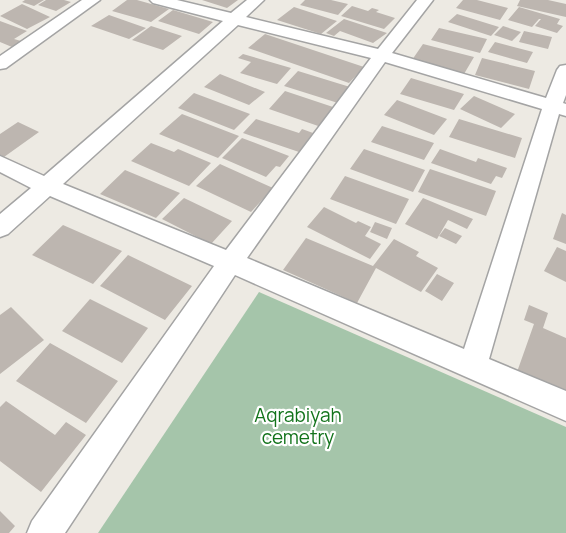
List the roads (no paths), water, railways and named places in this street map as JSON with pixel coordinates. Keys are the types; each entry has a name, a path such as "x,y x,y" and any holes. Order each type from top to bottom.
{"street":[{"path":"0,64 92,0"},
{"path":"158,0 381,56 559,109"},
{"path":"0,228 256,0"},
{"path":"44,533 230,262 381,56 426,0"},
{"path":"473,365 559,109 566,70"},
{"path":"0,163 46,186 230,262 566,406"}],"park label":[{"name":"Aqrabiyah cemetry","path":"298,426"}]}
